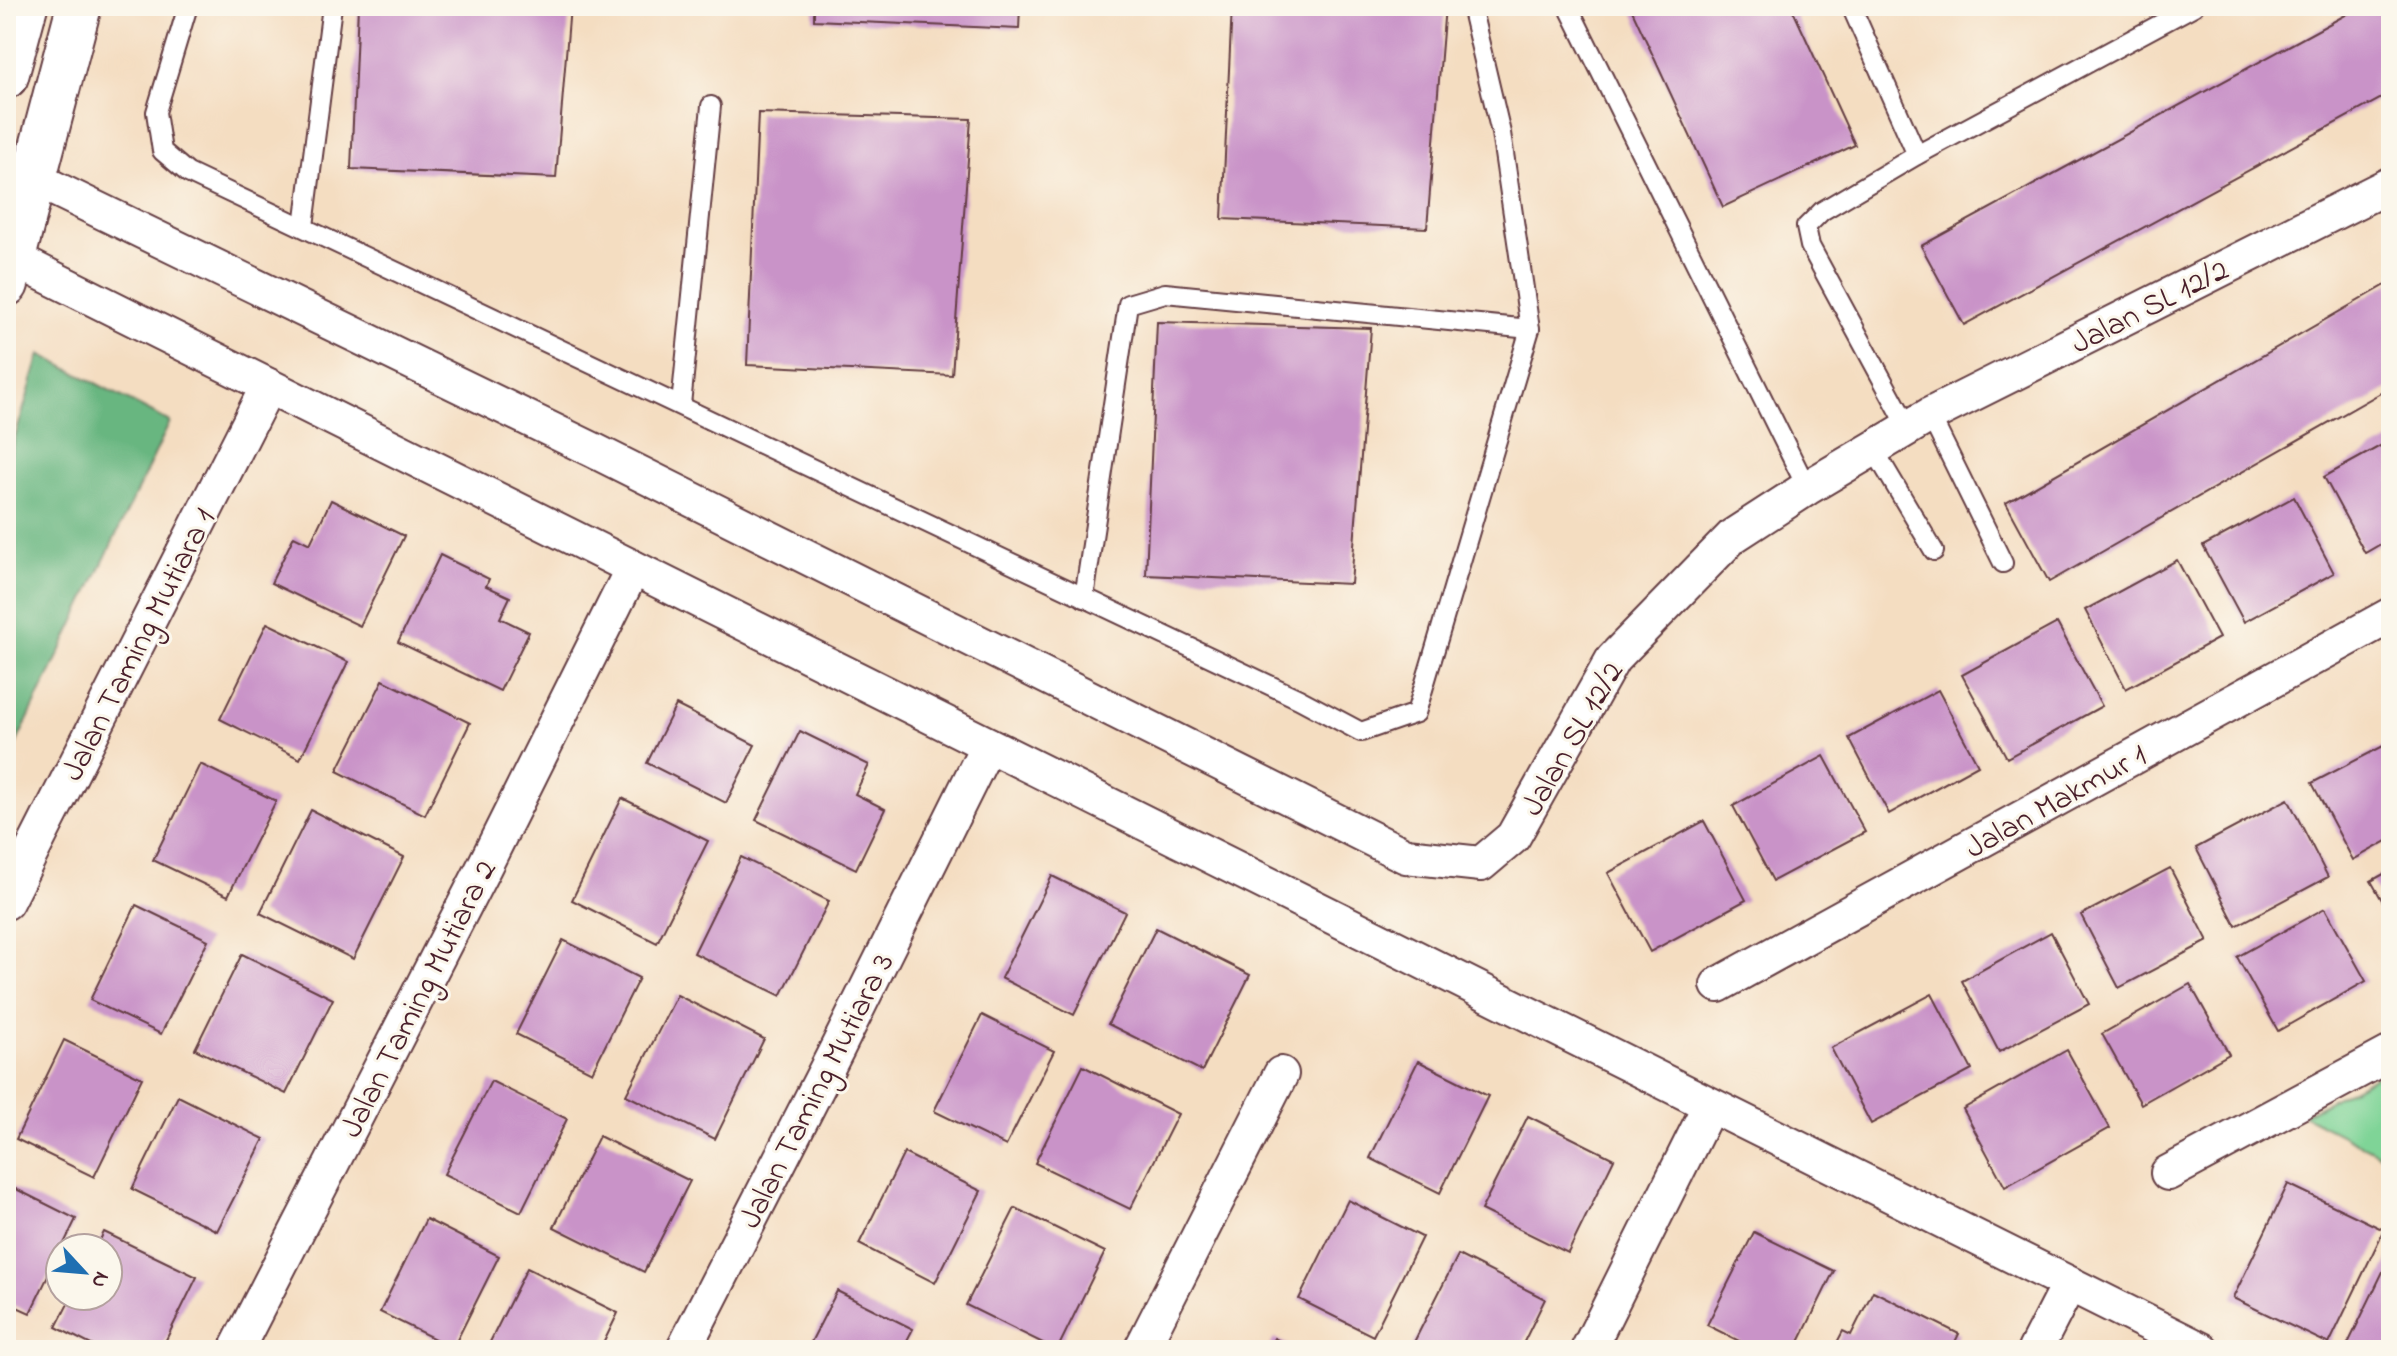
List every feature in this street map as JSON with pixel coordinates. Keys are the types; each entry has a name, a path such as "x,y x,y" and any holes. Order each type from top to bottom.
{"street":[{"path":"6,76 25,6"},
{"path":"79,6 20,172 8,266 268,386 2202,1350"},
{"name":"Jalan SL 12/2","path":"20,172 593,450 1406,856 1481,864 1513,837 1613,659 1733,536 1919,421 2391,184"},
{"name":"Jalan Taming Mutiara 1","path":"6,902 268,386"},
{"name":"Jalan Taming Mutiara 2","path":"236,1350 477,881 633,568"},
{"name":"Jalan Makmur 1","path":"1718,985 2391,615"},
{"name":"Jalan Taming Mutiara 3","path":"683,1350 988,745"},
{"path":"2168,1173 2391,1053"},
{"path":"1141,1350 1281,1074"},
{"path":"1588,1350 1710,1105"},
{"path":"2036,1347 2069,1284"}],"lane":[{"path":"188,6 156,112 162,151 188,173 1299,699 1361,732 1416,713 1530,329 1501,133 1471,6"},
{"path":"304,226 332,6"},
{"path":"1568,6 1807,488"},
{"path":"1851,6 1917,155"},
{"path":"2003,563 1810,246 1806,227 1822,211 1917,155 2194,6"},
{"path":"681,405 711,106"},
{"path":"1084,598 1128,304 1165,293 1530,329"},
{"path":"1873,448 1934,551"}],"green space":[{"path":"40,354 170,422 6,765 6,468"},
{"path":"2391,1068 2391,1160 2303,1115"}],"building":[{"path":"358,6 570,6 556,178 351,169"},
{"path":"814,6 1020,6 1019,29 814,20"},
{"path":"1232,6 1445,6 1427,228 1222,219"},
{"path":"1630,6 1791,6 1855,145 1723,207"},
{"path":"2362,6 2391,6 2391,93 1964,325 1921,246"},
{"path":"758,113 971,119 952,375 747,365"},
{"path":"2391,282 2391,387 2049,582 2006,503"},
{"path":"1157,322 1371,328 1351,584 1146,575"},
{"path":"2391,440 2391,538 2365,553 2324,477"},
{"path":"2294,497 2334,573 2244,622 2203,546"},
{"path":"331,500 404,536 360,626 271,583 294,536 310,544"},
{"path":"440,555 489,579 486,586 510,597 500,618 529,632 500,691 398,642"},
{"path":"2177,560 2219,638 2126,689 2085,610"},
{"path":"267,623 348,662 300,759 220,719"},
{"path":"2057,623 2102,706 2007,758 1962,675"},
{"path":"383,680 470,723 425,815 337,771"},
{"path":"1938,690 1978,765 1889,814 1849,738"},
{"path":"676,705 755,745 726,803 647,763"},
{"path":"800,731 869,765 855,794 885,809 856,869 756,820"},
{"path":"2391,742 2391,839 2353,860 2312,783"},
{"path":"1824,756 1865,832 1773,881 1733,806"},
{"path":"200,764 276,801 228,896 153,860"},
{"path":"622,798 708,841 657,943 572,900"},
{"path":"2288,799 2328,877 2236,926 2196,848"},
{"path":"311,810 404,857 353,959 260,913"},
{"path":"1704,821 1746,900 1650,952 1608,873"},
{"path":"741,857 829,901 781,996 694,953"},
{"path":"2170,868 2208,941 2119,988 2081,915"},
{"path":"2391,870 2391,916 2371,881"},
{"path":"1052,876 1125,912 1074,1015 1001,978"},
{"path":"136,905 208,940 161,1034 90,1000"},
{"path":"2325,908 2366,981 2278,1031 2237,957"},
{"path":"1156,928 1250,975 1202,1071 1108,1024"},
{"path":"2051,932 2089,1004 1999,1052 1962,981"},
{"path":"563,940 639,978 592,1072 516,1034"},
{"path":"242,954 333,999 286,1094 195,1049"},
{"path":"2190,984 2229,1054 2141,1104 2102,1034"},
{"path":"1932,994 1972,1070 1871,1124 1831,1048"},
{"path":"677,995 764,1039 715,1139 626,1095"},
{"path":"982,1015 1054,1051 1006,1146 934,1111"},
{"path":"64,1040 142,1078 94,1177 16,1139"},
{"path":"2067,1050 2110,1128 2005,1187 1963,1109"},
{"path":"1418,1061 1488,1096 1440,1193 1370,1158"},
{"path":"1083,1066 1178,1114 1130,1209 1035,1163"},
{"path":"491,1081 567,1119 521,1212 444,1174"},
{"path":"178,1096 264,1139 217,1231 132,1189"},
{"path":"1528,1116 1614,1159 1568,1253 1481,1210"},
{"path":"599,1136 690,1181 644,1272 554,1227"},
{"path":"904,1153 981,1191 935,1283 859,1244"},
{"path":"6,1184 76,1219 70,1232 44,1232 44,1284 30,1313 6,1302"},
{"path":"2288,1184 2384,1230 2329,1344 2233,1298"},
{"path":"1348,1200 1422,1237 1373,1336 1299,1299"},
{"path":"1015,1208 1105,1252 1057,1350 966,1305"},
{"path":"426,1219 499,1256 453,1348 380,1312"},
{"path":"1754,1232 1834,1271 1795,1350 1757,1350 1707,1325"},
{"path":"124,1242 197,1277 161,1350 101,1350 56,1327 64,1312 124,1312"},
{"path":"1458,1255 1545,1299 1520,1350 1410,1350"},
{"path":"2391,1255 2391,1350 2345,1350"},
{"path":"527,1268 618,1313 600,1350 486,1350"},
{"path":"837,1291 913,1329 902,1350 807,1350"},
{"path":"1873,1291 1959,1334 1951,1350 1833,1350 1843,1331 1851,1335"},
{"path":"1274,1338 1298,1350 1268,1350"}]}
